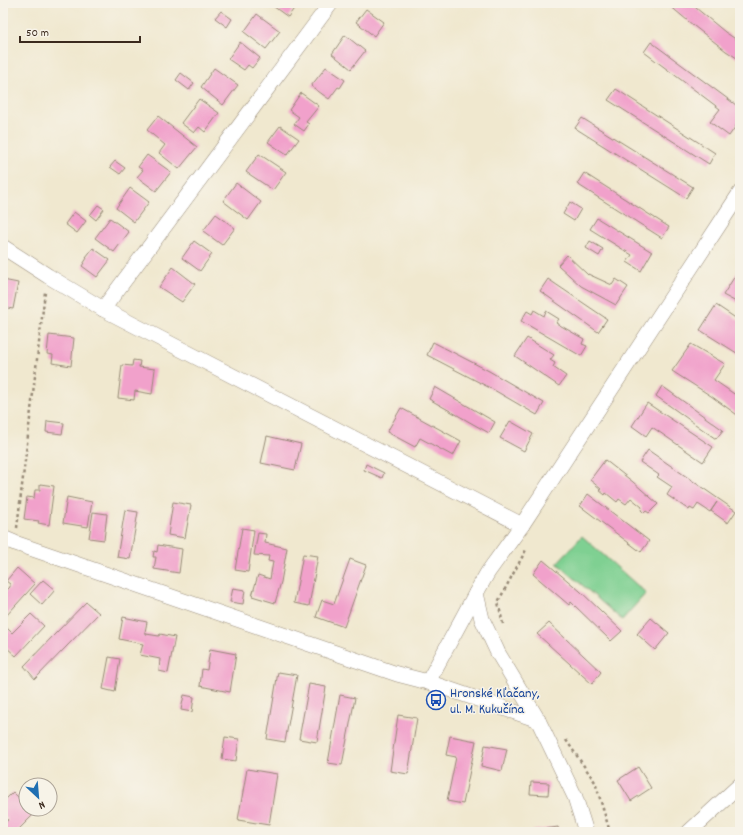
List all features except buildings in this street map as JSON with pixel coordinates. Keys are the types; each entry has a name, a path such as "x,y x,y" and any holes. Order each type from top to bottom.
{"street":[{"path":"103,309 331,3"},
{"path":"428,682 488,572 522,525 740,193"},
{"path":"3,247 103,309 522,525"},
{"path":"9,540 397,674 428,682 538,720"},
{"path":"476,593 482,619 498,654 538,720 575,797 586,832"},
{"path":"689,832 740,785"}],"path":[{"path":"9,540 48,276"},
{"path":"504,630 498,602 526,548"},
{"path":"564,737 595,782 610,832"}],"green space":[{"path":"582,536 646,593 622,620 557,563"}],"place":[{"name":"Hronské Kľačany, ul. M. Kukučína","path":"436,700"}]}
